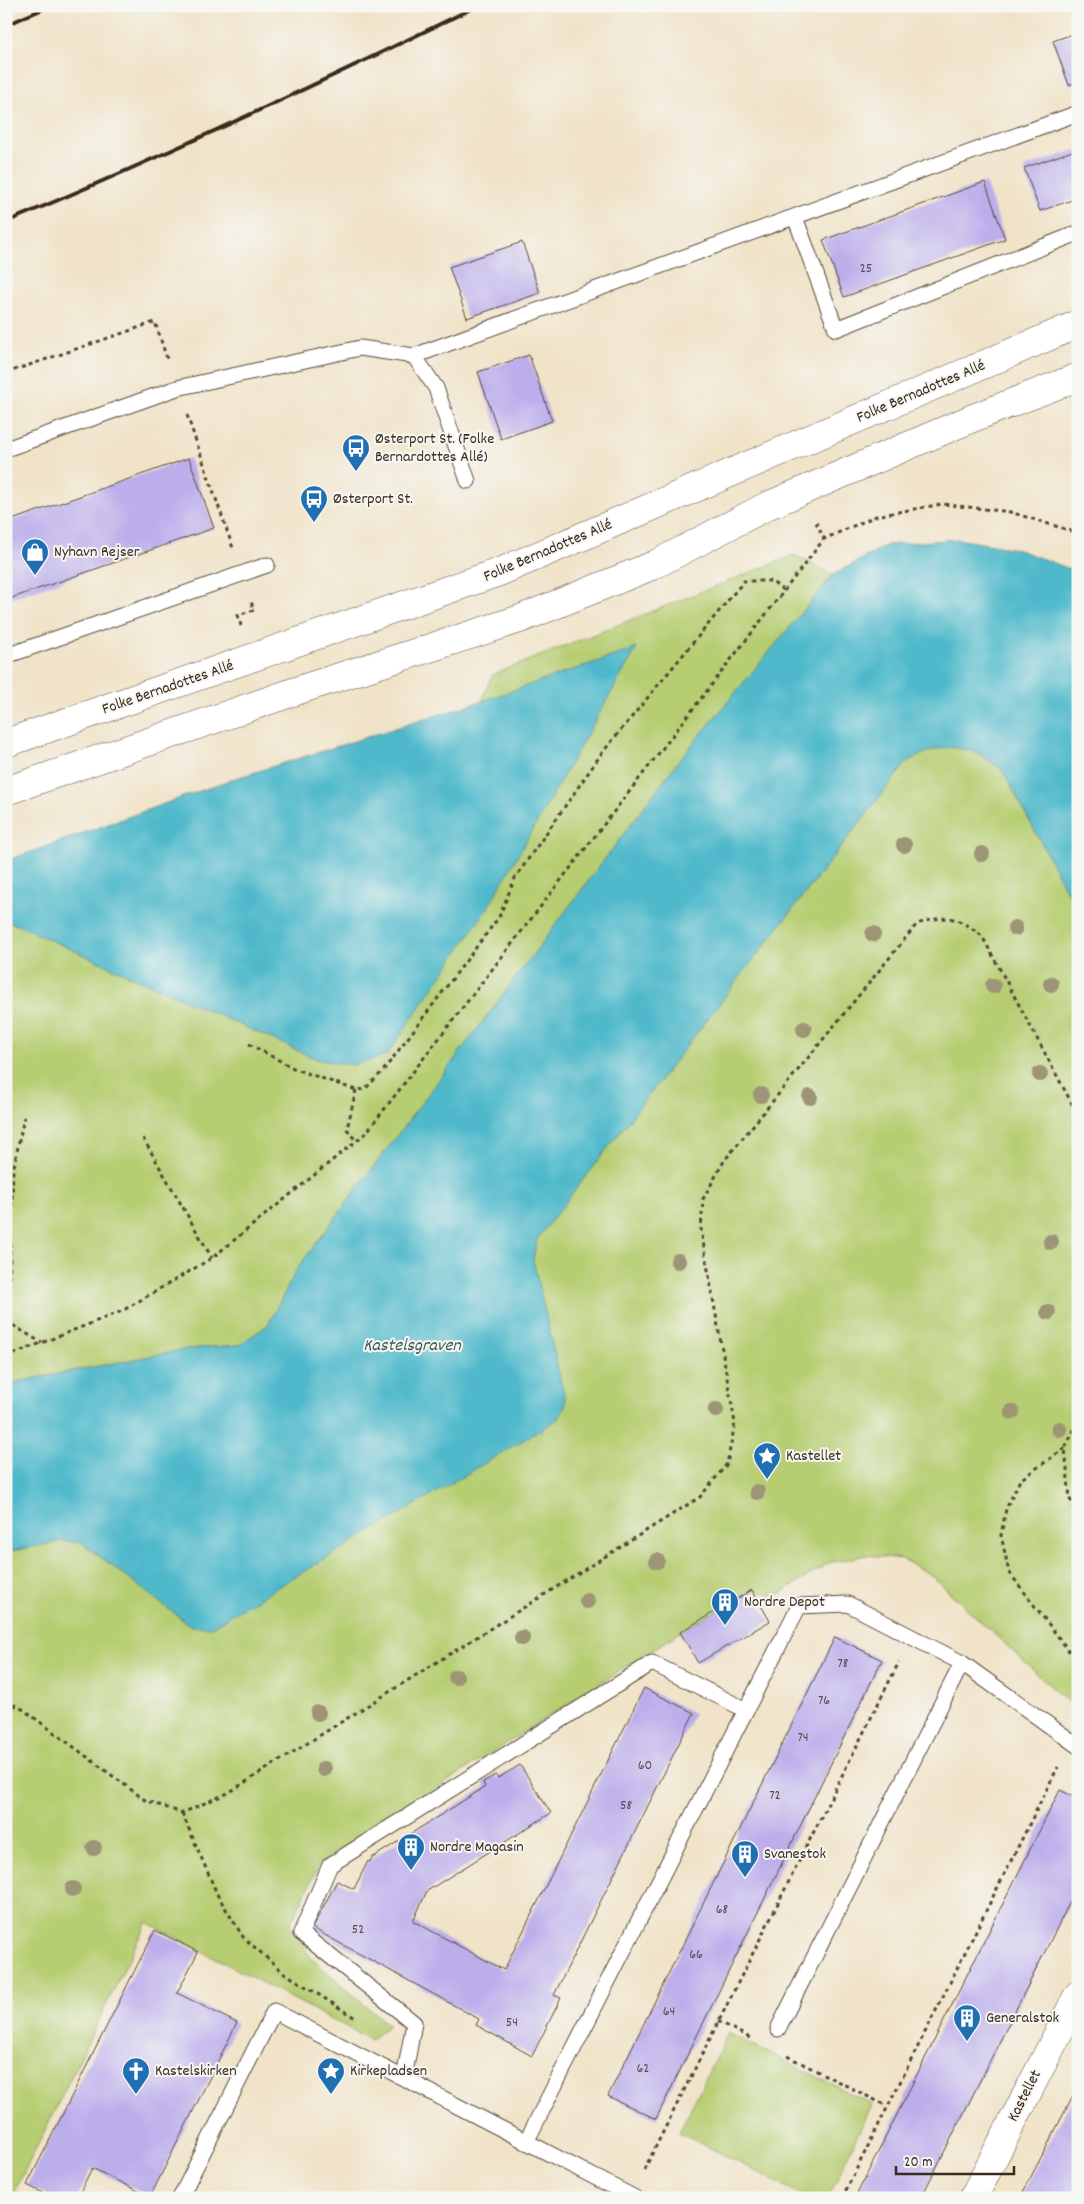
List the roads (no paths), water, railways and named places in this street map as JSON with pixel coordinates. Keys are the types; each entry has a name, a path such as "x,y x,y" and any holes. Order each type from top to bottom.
{"main road":[{"name":"Folke Bernadottes Allé","path":"6,744 502,572 1078,324"},
{"path":"6,791 308,688 520,619 654,565 767,506 973,418 1078,377"},
{"name":"Kastellet","path":"973,2198 1078,1995"}],"lane":[{"path":"6,449 177,388 360,348 414,356 1078,113"},
{"path":"795,217 836,330 1078,233"},
{"path":"414,356 436,388 468,481"},
{"path":"6,656 267,565"},
{"path":"526,2142 799,1606 848,1604 962,1663 1075,1744"},
{"path":"404,2078 414,2023 301,1933 330,1866 652,1663 746,1710"},
{"path":"778,2029 962,1663"},
{"path":"180,2198 274,2011 633,2197"}],"water":[{"name":"Kastelsgraven","path":"957,539 1016,549 1078,572 1078,912 1003,771 979,754 956,748 933,750 906,763 537,1239 533,1259 566,1404 557,1420 211,1627 191,1626 82,1543 63,1541 6,1552 6,1384 187,1349 239,1345 268,1325 297,1269 677,763 833,575 887,545"},
{"path":"637,648 487,909 387,1055 353,1065 319,1060 6,920 6,861 230,780 482,701"}],"railway":[{"path":"6,25 50,6"},
{"path":"6,222 243,118 477,6"}],"place":[{"name":"Østerport St. (Folke Bernardottes Allé)","path":"356,472"},
{"name":"Østerport St.","path":"314,523"},
{"name":"Nyhavn Rejser","path":"35,576"},
{"name":"Kastellet","path":"767,1480"},
{"name":"Nordre Depot","path":"725,1626"},
{"name":"Nordre Magasin","path":"411,1871"},
{"name":"Svanestok","path":"745,1878"},
{"name":"Generalstok","path":"967,2042"},
{"name":"Kastelskirken","path":"136,2095"},
{"name":"Kirkepladsen","path":"331,2095"}]}
